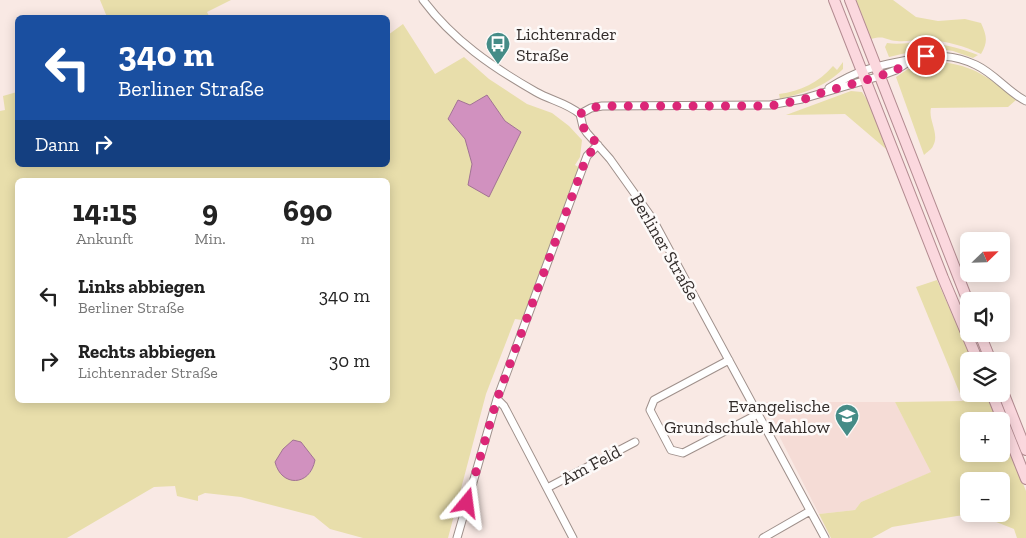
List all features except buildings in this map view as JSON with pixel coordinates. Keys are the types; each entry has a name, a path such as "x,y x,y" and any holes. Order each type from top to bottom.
{"main road":[{"path":"834,0 943,278 974,352"},
{"path":"850,0 964,292"},
{"path":"995,402 1026,479"},
{"path":"1007,402 1026,450"}],"street":[{"path":"422,0 442,24 477,55 511,78 539,94 574,109 580,114 590,108 602,106 770,106 802,100 866,81 896,70 913,59"},
{"path":"821,93 846,76 862,70 933,55 966,61 984,69 1026,101"},
{"name":"Berliner Straße","path":"580,114 583,127 610,159 652,218 825,538"},
{"path":"457,538 497,399 587,156 598,145"},
{"path":"729,360 654,400 650,410 671,450 683,453 758,414"},
{"name":"Am Feld","path":"497,399 504,406 574,538"},
{"name":"Am Feld","path":"547,488 635,442"},
{"path":"763,538 810,512"}],"shaded area":[{"path":"100,0 231,0 207,12 208,15 106,15"},
{"path":"856,0 893,0 916,17 938,21 965,19 981,23 985,35 985,46 981,54 962,46 942,41 897,41 880,37 871,39"},
{"path":"403,24 435,74 464,57 489,79 527,104 552,113 569,126 582,140 580,157 575,165 580,168 522,320 515,319 486,394 448,538 363,538 330,529 314,516 241,497 205,493 198,496 198,501 177,496 175,486 154,487 67,538 0,538 0,111 5,110 3,96 15,93 15,167 390,167 390,34","holes":["487,95 505,121 521,132 468,185 472,164 465,139 448,118 458,100 470,105","301,442 315,460 309,474 294,480 277,469 275,462 283,449"]},
{"path":"887,43 937,44 958,48 978,55 973,58 953,51 934,48 889,57 885,47"},
{"path":"843,62 843,69 828,81 806,91 780,99 779,94 795,91 815,82 833,66 837,70"},
{"path":"939,62 962,66 981,74 1016,100 1008,107 931,108 935,141 932,148 924,155 896,77 914,65"},
{"path":"851,91 862,92 871,106 886,149 845,114 786,115"},
{"path":"487,95 505,121 521,132 489,197 468,185 472,164 465,139 448,119 458,100 470,105"},
{"path":"937,280 960,332 960,342 965,342 969,352 960,352 960,394 916,287"},
{"name":"Evangelische Grundschule Mahlow","path":"762,402 895,402 932,472 861,502 855,510 819,514"},
{"path":"895,402 990,402 994,412 960,412 960,462 1010,462 1010,452 1026,491 1026,538 1017,538 1014,529 996,522 1010,522 1010,472 960,472 960,516 892,527 872,538 831,538 819,514 855,510 861,502 931,472"},
{"path":"293,440 301,442 315,460 312,469 307,475 295,481 283,476 275,462 283,449"}],"place":[{"name":"Lichtenrader Straße","path":"498,65"},
{"name":"Evangelische Grundschule Mahlow","path":"847,437"}],"route":[{"path":"467,503 497,399 587,156 598,145 583,127 580,114 584,110 602,106 770,106 802,100 880,76 902,67 913,59 926,56"}]}
